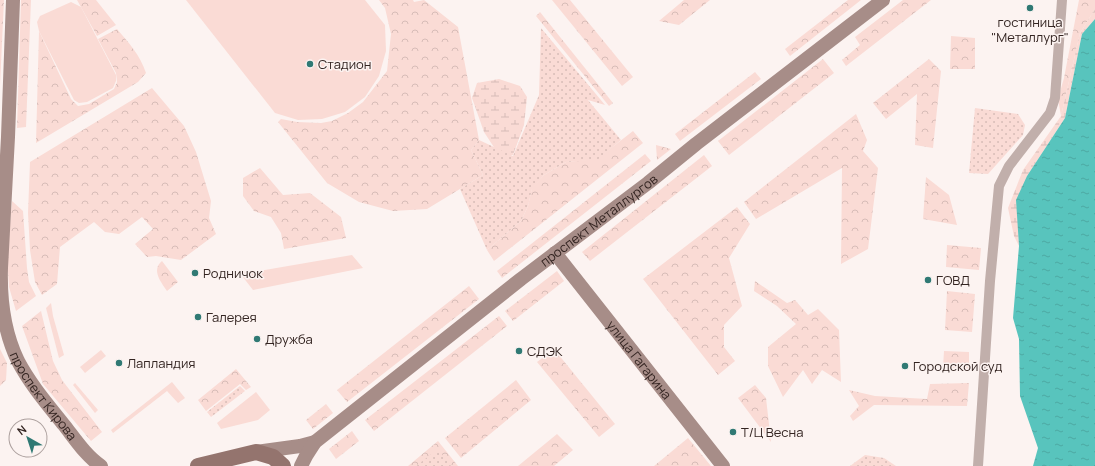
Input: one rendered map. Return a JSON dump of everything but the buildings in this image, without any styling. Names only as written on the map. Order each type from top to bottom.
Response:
[{"type":"main road","name":"проспект Кирова","points":[[13,0],[8,137],[0,268],[0,290],[6,328],[18,360],[27,376],[89,460],[101,466]]},
{"type":"main road","name":"проспект Металлургов","points":[[301,466],[315,442],[521,279],[883,0]]},
{"type":"main road","name":"улица Гагарина","points":[[556,253],[723,466]]},
{"type":"main road","name":"проспект Металлургов","points":[[256,452],[300,446],[315,442]]},
{"type":"main road","points":[[198,466],[256,452],[273,457],[282,466]]},
{"type":"street","points":[[978,466],[990,281],[999,186],[1009,166],[1050,113],[1054,98],[1062,0]]},
{"type":"green space","points":[[0,0],[4,0],[0,85]]},
{"type":"green space","points":[[21,0],[31,0],[26,127],[17,128]]},
{"type":"green space","points":[[77,0],[96,0],[116,25],[97,36]]},
{"type":"green space","name":"Стадион","points":[[186,0],[365,0],[385,25],[386,51],[379,76],[365,97],[345,112],[322,119],[298,120],[275,113]]},
{"type":"green space","points":[[379,0],[413,0],[414,2],[424,0],[458,27],[479,140],[471,150],[483,175],[427,209],[393,211],[359,202],[327,183],[278,122],[281,119],[297,122],[321,123],[332,121],[348,113],[363,102],[387,71],[391,34],[385,8]]},
{"type":"green space","points":[[552,0],[570,0],[633,77],[622,86]]},
{"type":"green space","points":[[684,0],[710,0],[679,25],[659,21]]},
{"type":"green space","points":[[848,0],[861,0],[790,56],[785,49]]},
{"type":"green space","points":[[903,0],[931,0],[846,66],[842,60],[860,45],[855,37]]},
{"type":"green space","points":[[1079,0],[1095,0],[1095,9],[1080,33],[1061,116],[1058,99],[1064,78]]},
{"type":"green space","points":[[71,2],[81,7],[116,75],[116,81],[113,88],[87,102],[79,103],[74,100],[39,31],[37,22],[40,16]]},
{"type":"green space","points":[[1095,9],[1095,19],[1082,34],[1065,118],[1027,176],[1018,227],[1019,246],[1014,236],[1008,208],[1023,170],[1061,116],[1080,33]]},
{"type":"green space","points":[[540,12],[613,103],[609,106],[536,16]]},
{"type":"green space","points":[[541,28],[605,105],[588,100],[621,140],[597,160],[566,162],[544,175],[532,189],[528,206],[521,221],[487,250],[460,189],[483,175],[471,150],[479,140],[513,156],[539,95]]},
{"type":"green space","points":[[117,29],[130,44],[146,73],[138,82],[36,143],[39,31],[71,99],[78,106],[89,104],[114,89],[117,82],[116,73],[98,39]]},
{"type":"green space","points":[[951,36],[975,38],[975,69],[950,69]]},
{"type":"green space","points":[[823,59],[834,73],[729,155],[718,141]]},
{"type":"green space","points":[[929,59],[941,71],[933,148],[915,145],[917,94],[886,119],[873,103]]},
{"type":"green space","points":[[755,72],[761,79],[680,141],[675,134]]},
{"type":"green space","points":[[499,79],[520,86],[527,97],[524,125],[513,155],[499,155],[484,132],[472,98],[477,83]]},
{"type":"green space","points":[[152,88],[184,126],[196,152],[211,201],[209,218],[216,234],[181,260],[156,256],[147,257],[135,244],[153,229],[142,217],[119,234],[105,232],[94,222],[60,247],[57,284],[42,295],[35,282],[30,250],[28,213],[30,162]]},
{"type":"green space","points":[[975,108],[1018,114],[1025,125],[1023,135],[988,174],[969,173]]},
{"type":"green space","points":[[856,114],[867,140],[863,151],[878,168],[868,249],[841,264],[842,168],[756,219],[744,202]]},
{"type":"green space","points":[[633,131],[643,143],[494,261],[487,250],[521,221],[528,206],[532,188],[544,175],[566,162],[597,159]]},
{"type":"green space","points":[[656,145],[671,149],[657,160]]},
{"type":"green space","points":[[645,154],[651,161],[502,278],[497,271]]},
{"type":"green space","points":[[704,155],[712,166],[590,261],[582,252]]},
{"type":"green space","points":[[260,168],[283,195],[310,193],[341,217],[346,238],[284,249],[281,233],[271,217],[254,211],[243,196],[243,178]]},
{"type":"green space","points":[[926,177],[949,195],[957,225],[923,219]]},
{"type":"green space","points":[[12,201],[23,211],[29,282],[36,296],[16,311],[9,287],[7,259]]},
{"type":"green space","points":[[737,207],[750,224],[729,258],[742,306],[724,325],[724,347],[735,361],[718,375],[643,279]]},
{"type":"green space","points":[[947,245],[981,248],[979,270],[946,267]]},
{"type":"green space","points":[[352,255],[363,268],[253,290],[239,272],[259,271]]},
{"type":"green space","points":[[162,261],[178,282],[167,291],[157,272],[157,268]]},
{"type":"green space","points":[[557,271],[564,281],[513,321],[505,311]]},
{"type":"green space","points":[[755,281],[787,303],[795,300],[808,315],[818,309],[839,330],[841,382],[822,370],[812,384],[803,370],[783,397],[768,366],[768,347],[796,324],[777,306],[754,291]]},
{"type":"green space","points":[[469,286],[479,299],[347,402],[337,390]]},
{"type":"green space","points":[[947,291],[975,294],[972,332],[945,330]]},
{"type":"green space","points":[[51,303],[53,316],[64,355],[59,358],[46,308]]},
{"type":"green space","points":[[41,311],[53,361],[62,380],[102,432],[91,441],[43,384],[22,326]]},
{"type":"green space","points":[[499,316],[507,326],[374,431],[365,420]]},
{"type":"green space","points":[[0,349],[7,363],[6,380],[0,386]]},
{"type":"green space","points":[[554,349],[615,424],[599,437],[537,362]]},
{"type":"green space","points":[[101,350],[106,356],[85,373],[80,367]]},
{"type":"green space","points":[[944,351],[969,352],[969,369],[943,367]]},
{"type":"green space","points":[[236,369],[251,387],[246,390],[240,384],[206,411],[198,400]]},
{"type":"green space","points":[[516,380],[531,400],[461,458],[445,438]]},
{"type":"green space","points":[[172,382],[185,398],[178,403],[167,391],[113,433],[111,430]]},
{"type":"green space","points":[[75,383],[98,410],[95,413],[73,385]]},
{"type":"green space","points":[[969,383],[967,406],[874,405],[853,421],[850,416],[859,406],[849,390],[875,396],[927,399],[930,384]]},
{"type":"green space","points":[[755,385],[766,398],[771,442],[738,398]]},
{"type":"green space","points":[[240,386],[245,391],[211,417],[207,412]]},
{"type":"green space","points":[[256,392],[270,410],[258,420],[221,429],[217,423]]},
{"type":"green space","points":[[326,404],[333,413],[313,429],[306,420]]},
{"type":"green space","points":[[352,431],[359,441],[336,459],[329,449]]},
{"type":"green space","points":[[557,434],[573,450],[554,466],[518,466]]},
{"type":"green space","points":[[688,438],[711,466],[654,466]]},
{"type":"green space","points":[[438,441],[458,466],[408,466]]},
{"type":"green space","points":[[438,449],[451,466],[416,466]]},
{"type":"green space","points":[[865,455],[884,458],[896,466],[850,466]]},
{"type":"water","points":[[1095,19],[1095,466],[1033,466],[1038,448],[1020,396],[1019,339],[1013,318],[1019,246],[1016,200],[1027,176],[1065,118],[1082,34]]},
{"type":"place","name":"гостиница \"Металлург\"","points":[[1030,8]]},
{"type":"place","name":"Стадион","points":[[310,64]]},
{"type":"place","name":"Родничок","points":[[195,273]]},
{"type":"place","name":"ГОВД","points":[[928,280]]},
{"type":"place","name":"Галерея","points":[[198,317]]},
{"type":"place","name":"Дружба","points":[[257,339]]},
{"type":"place","name":"СДЭК","points":[[519,351]]},
{"type":"place","name":"Лапландия","points":[[119,363]]},
{"type":"place","name":"Городской суд","points":[[905,366]]},
{"type":"place","name":"Т/Ц Весна","points":[[733,432]]}]
